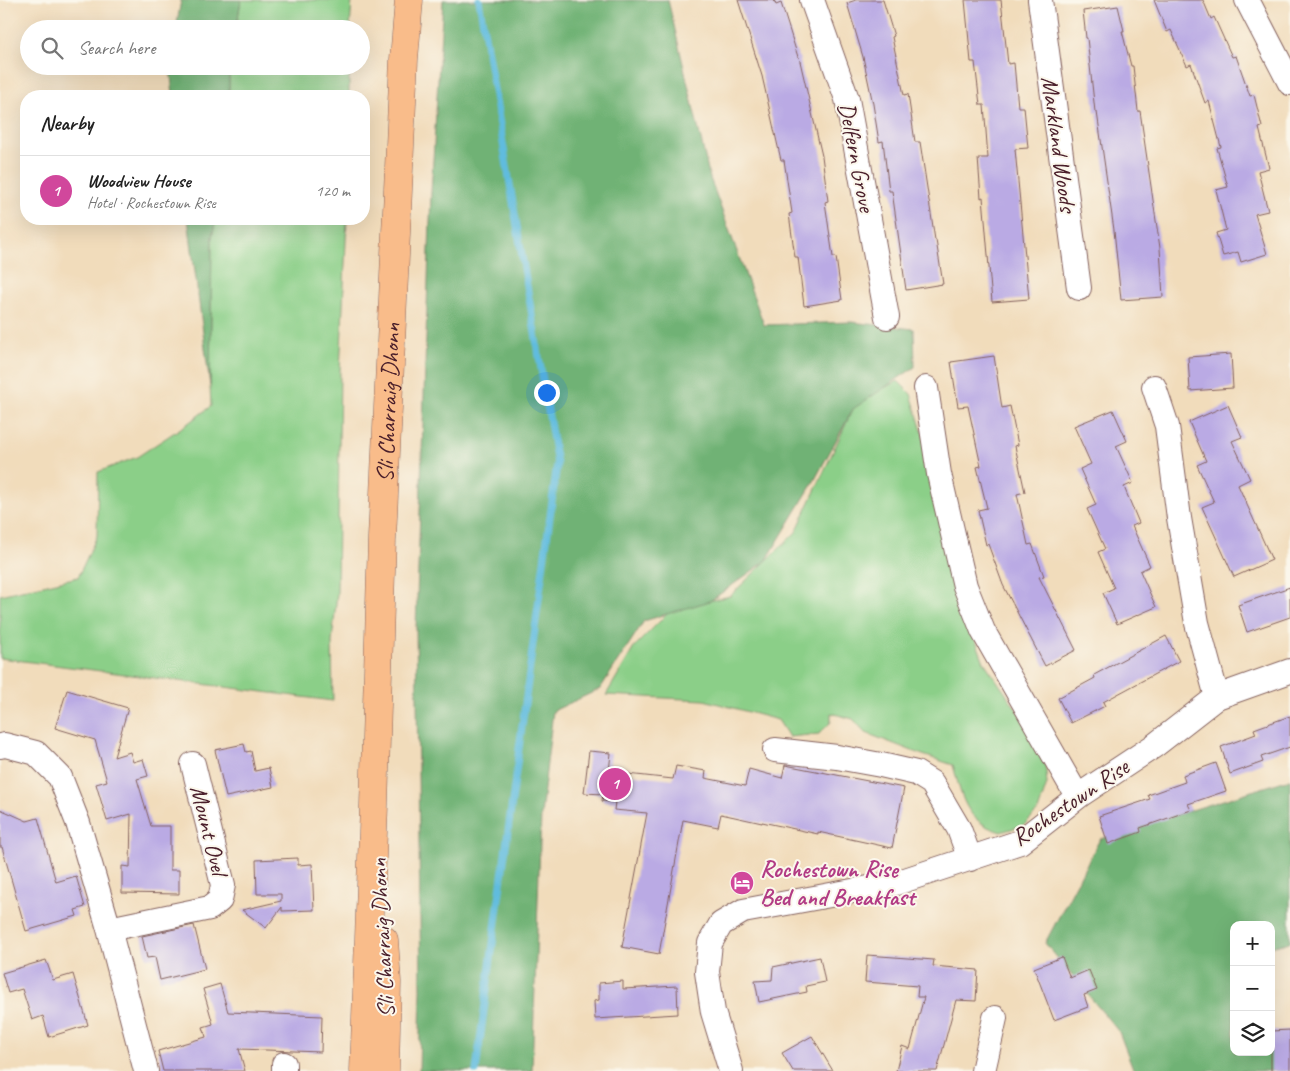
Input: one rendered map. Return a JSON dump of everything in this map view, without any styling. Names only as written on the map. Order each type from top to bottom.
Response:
[{"type":"highway","name":"Sli Charraig Dhonn","points":[[364,1071],[382,528],[404,59],[409,0]]},
{"type":"highway","name":"Sli Charraig Dhonn","points":[[374,805],[387,982],[385,1071]]},
{"type":"street","name":"Delfern Grove","points":[[812,0],[847,100],[887,317]]},
{"type":"street","name":"Markland Woods","points":[[1040,0],[1079,288]]},
{"type":"street","points":[[1247,0],[1290,83]]},
{"type":"street","points":[[1154,387],[1167,426],[1179,518],[1197,623],[1217,697]]},
{"type":"street","points":[[926,388],[939,474],[966,586],[983,632],[1072,786],[1080,795]]},
{"type":"street","name":"Rochestown Rise","points":[[731,1071],[714,1012],[707,972],[710,943],[721,924],[743,912],[896,883],[1020,842],[1080,795],[1154,746],[1217,697],[1290,671]]},
{"type":"street","points":[[0,746],[4,745],[36,753],[60,777],[78,823],[109,929],[146,1071]]},
{"type":"street","points":[[775,750],[880,764],[916,773],[932,783],[960,829],[970,859]]},
{"type":"street","name":"Mount Ovel","points":[[109,929],[210,908],[220,900],[223,885],[193,764]]},
{"type":"street","points":[[983,1071],[995,1018]]},
{"type":"green space","points":[[181,0],[241,0],[238,20],[178,20]]},
{"type":"green space","points":[[241,0],[352,0],[351,20],[238,20]]},
{"type":"green space","points":[[443,0],[668,0],[710,178],[764,325],[851,322],[914,329],[915,367],[853,409],[813,483],[766,561],[710,601],[644,621],[600,689],[553,711],[541,815],[532,1071],[419,1071],[421,989],[416,627],[431,192]]},
{"type":"green space","points":[[171,75],[229,75],[229,90],[172,90]]},
{"type":"green space","points":[[229,75],[349,75],[349,90],[229,90]]},
{"type":"green space","points":[[189,225],[215,225],[212,237],[210,386]]},
{"type":"green space","points":[[215,225],[347,225],[340,372],[337,593],[332,642],[333,701],[0,658],[0,595],[78,577],[97,536],[98,472],[137,457],[211,406],[212,237]]},
{"type":"green space","points":[[898,381],[911,394],[932,464],[947,566],[984,662],[1028,726],[1045,761],[1047,784],[1038,811],[1024,825],[1001,832],[985,825],[971,813],[960,790],[953,765],[866,733],[853,719],[831,713],[831,722],[819,734],[789,737],[778,720],[704,700],[606,695],[635,646],[671,610],[730,596],[796,532],[856,402]]},
{"type":"green space","points":[[1290,779],[1290,942],[1275,946],[1275,921],[1230,921],[1230,1056],[1274,1056],[1287,1071],[1134,1071],[1119,1032],[1045,943],[1100,839]]},
{"type":"building","points":[[738,0],[774,0],[776,5],[781,3],[799,57],[822,156],[828,201],[825,202],[833,257],[836,257],[842,300],[804,306],[798,257],[795,257],[792,236],[789,214],[792,213],[784,160],[781,160],[762,76]]},
{"type":"building","points":[[856,0],[883,0],[894,36],[892,37],[904,95],[908,94],[915,142],[920,142],[943,284],[906,290],[892,191],[889,191],[883,141],[879,142],[863,57],[847,3]]},
{"type":"building","points":[[965,0],[1001,0],[1008,64],[1014,63],[1018,107],[1024,107],[1028,148],[1015,149],[1029,299],[992,302],[978,158],[988,158],[984,105],[980,105],[975,62],[971,62]]},
{"type":"building","points":[[1154,0],[1203,0],[1211,19],[1214,17],[1232,57],[1236,56],[1250,96],[1254,95],[1262,127],[1259,128],[1269,168],[1258,171],[1268,211],[1255,214],[1267,254],[1241,262],[1238,252],[1223,256],[1216,233],[1226,230],[1216,190],[1228,187],[1217,148],[1221,147],[1209,101],[1205,103],[1191,64],[1187,66],[1171,30],[1167,32]]},
{"type":"building","points":[[1118,6],[1124,31],[1122,31],[1131,66],[1133,66],[1138,111],[1140,111],[1160,248],[1163,297],[1121,300],[1114,230],[1097,112],[1095,112],[1083,11]]},
{"type":"building","points":[[1231,354],[1233,388],[1190,391],[1188,357]]},
{"type":"building","points":[[994,356],[1002,408],[1010,406],[1018,445],[1015,446],[1025,492],[1017,494],[1028,545],[1032,544],[1044,576],[1039,577],[1076,650],[1045,666],[1003,585],[988,544],[986,545],[978,510],[987,508],[977,467],[981,466],[968,406],[958,407],[951,362]]},
{"type":"building","points":[[1228,405],[1242,437],[1232,441],[1250,479],[1238,485],[1272,560],[1234,577],[1202,507],[1214,502],[1197,465],[1206,461],[1189,422]]},
{"type":"building","points":[[1113,410],[1127,441],[1116,446],[1133,483],[1124,487],[1139,523],[1132,526],[1150,566],[1140,571],[1156,607],[1117,624],[1103,593],[1114,588],[1098,552],[1105,549],[1087,509],[1096,505],[1080,469],[1091,464],[1074,426]]},
{"type":"building","points":[[1290,587],[1290,617],[1247,632],[1238,605]]},
{"type":"building","points":[[1166,636],[1179,661],[1103,702],[1105,706],[1071,723],[1058,698],[1095,678],[1094,675]]},
{"type":"building","points":[[67,690],[128,708],[114,757],[130,752],[133,762],[143,759],[148,776],[137,779],[151,826],[170,826],[170,870],[179,870],[179,894],[122,893],[122,866],[130,867],[131,814],[107,821],[96,784],[107,781],[95,740],[55,728]]},
{"type":"building","points":[[1290,716],[1290,747],[1261,757],[1263,762],[1230,774],[1221,747],[1256,734],[1254,729]]},
{"type":"building","points":[[244,744],[246,752],[251,751],[255,771],[269,768],[273,787],[226,797],[215,750]]},
{"type":"building","points":[[589,751],[611,753],[609,772],[673,779],[676,766],[706,771],[705,778],[745,786],[749,769],[782,778],[785,765],[904,788],[892,848],[721,814],[718,827],[683,820],[659,954],[622,947],[647,813],[614,810],[615,802],[602,801],[603,794],[584,793]]},
{"type":"building","points":[[1216,763],[1226,791],[1188,804],[1191,810],[1140,828],[1141,832],[1108,844],[1099,816],[1150,799],[1148,795],[1185,782],[1183,775]]},
{"type":"building","points":[[0,809],[27,821],[38,818],[56,882],[76,876],[85,907],[75,910],[77,916],[26,931],[2,847],[0,847]]},
{"type":"building","points":[[298,858],[298,865],[312,864],[314,910],[282,911],[282,907],[266,928],[242,910],[281,901],[281,894],[257,894],[256,860]]},
{"type":"building","points":[[194,925],[205,969],[160,980],[155,957],[147,958],[142,936]]},
{"type":"building","points":[[867,955],[934,960],[933,966],[978,970],[976,1001],[956,1000],[937,1071],[896,1071],[902,1046],[910,1049],[924,997],[917,997],[918,986],[865,982]]},
{"type":"building","points":[[820,957],[825,982],[806,986],[807,992],[759,1002],[755,981],[772,980],[773,967]]},
{"type":"building","points":[[1062,957],[1070,978],[1089,970],[1097,990],[1084,995],[1088,1007],[1054,1020],[1034,968]]},
{"type":"building","points":[[46,960],[53,980],[73,974],[88,1025],[49,1037],[43,1016],[32,1020],[22,989],[8,993],[2,973]]},
{"type":"building","points":[[623,981],[623,989],[677,986],[678,1014],[595,1019],[594,1001],[599,1000],[599,983]]},
{"type":"building","points":[[220,984],[228,1012],[322,1016],[321,1052],[239,1049],[245,1071],[163,1071],[158,1051],[206,1037],[203,1027],[213,1024],[203,989]]},
{"type":"building","points":[[1290,1030],[1290,1071],[1271,1071],[1271,1056],[1275,1056],[1275,1031]]},
{"type":"building","points":[[812,1036],[833,1071],[793,1071],[782,1053]]},
{"type":"waterway","points":[[476,1071],[557,464],[479,0]]},
{"type":"place","name":"Woodview House","points":[[615,784]]},
{"type":"place","name":"Rochestown Rise Bed and Breakfast","points":[[742,883]]}]
